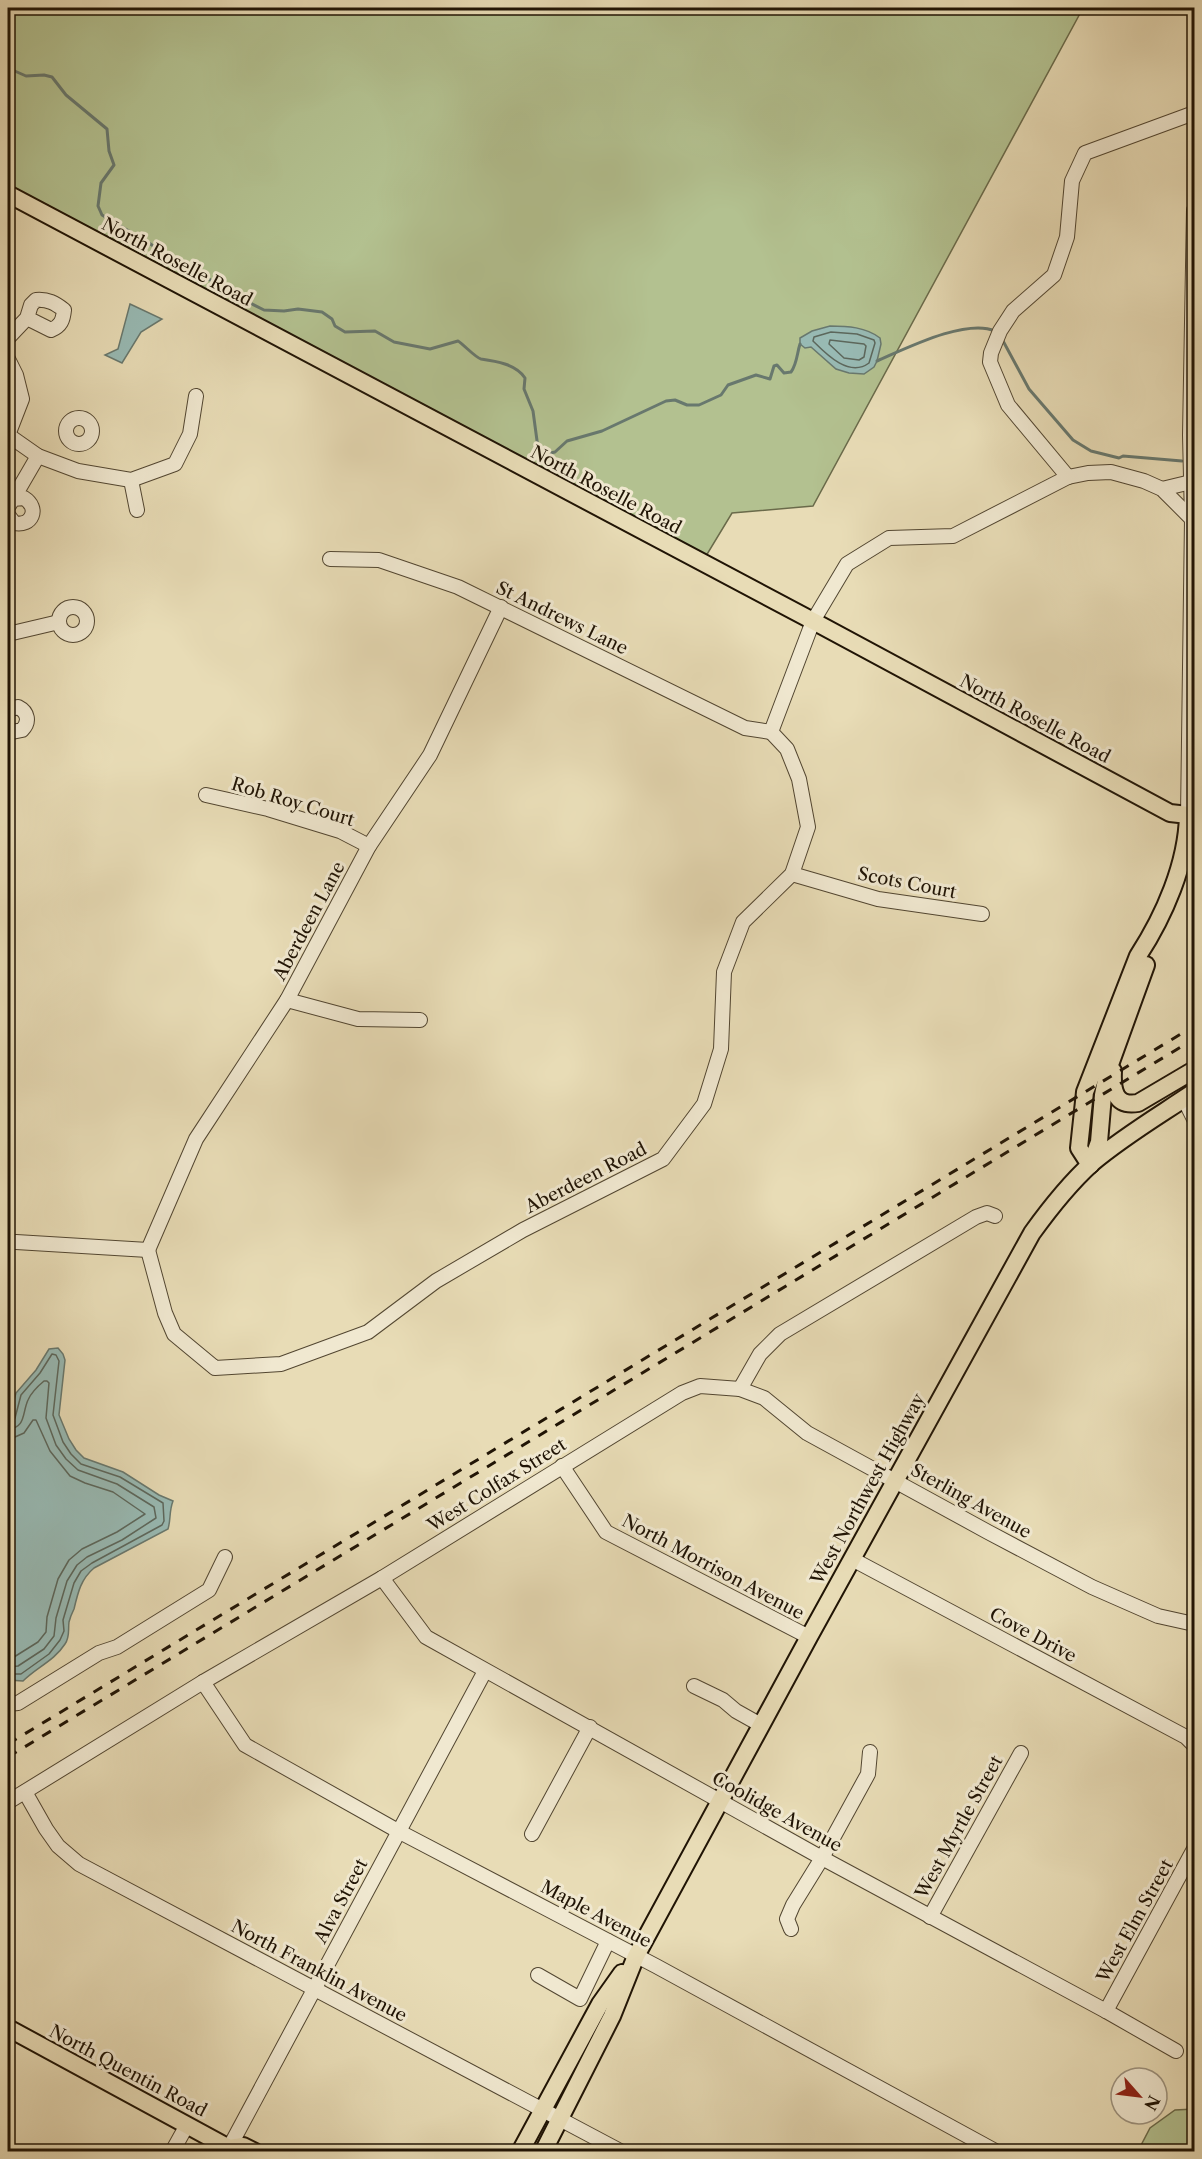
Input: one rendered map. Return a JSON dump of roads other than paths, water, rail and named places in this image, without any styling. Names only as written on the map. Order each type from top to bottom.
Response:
[{"type":"main road","name":"North Roselle Road","points":[[8,194],[1170,813],[1188,815]]},
{"type":"main road","points":[[1090,1165],[1079,1149],[1085,1092],[1138,956],[1150,938],[1179,870],[1186,840],[1188,815]]},
{"type":"main road","points":[[1090,1165],[1099,1142],[1103,1095],[1114,1054],[1148,959],[1150,938]]},
{"type":"main road","points":[[1114,1054],[1112,1089],[1120,1100],[1129,1105],[1138,1103],[1194,1070]]},
{"type":"main road","name":"West Northwest Highway","points":[[543,2151],[612,2016],[636,1956],[1032,1233],[1090,1165],[1189,1095]]},
{"type":"main road","name":"West Northwest Highway","points":[[520,2151],[600,2004],[636,1956]]},
{"type":"main road","name":"North Quentin Road","points":[[8,2028],[230,2150],[243,2146],[255,2151]]},
{"type":"street","points":[[1068,477],[1008,405],[990,362],[991,353],[1000,331],[1013,310],[1054,275],[1067,237],[1072,181],[1085,153],[1194,112]]},
{"type":"street","points":[[1188,815],[1192,626],[1190,435],[1194,210]]},
{"type":"street","points":[[8,338],[27,318]]},
{"type":"street","points":[[8,359],[16,375],[22,399],[8,435],[38,456],[78,471],[131,480],[175,464],[190,434],[196,396]]},
{"type":"street","points":[[78,471],[79,444]]},
{"type":"street","points":[[10,503],[38,456]]},
{"type":"street","points":[[771,732],[813,621],[847,564],[889,538],[953,536],[1068,477],[1088,473],[1111,472],[1144,481],[1162,489],[1192,519]]},
{"type":"street","points":[[131,480],[138,510]]},
{"type":"street","points":[[1162,489],[1191,482]]},
{"type":"street","points":[[8,515],[10,520],[19,524],[27,522],[32,516],[33,507],[28,500],[20,497],[10,503]]},
{"type":"street","name":"St Andrews Lane","points":[[330,559],[379,560],[458,587],[745,728],[771,732]]},
{"type":"street","name":"Aberdeen Lane","points":[[148,1250],[196,1139],[287,1000],[369,846],[430,754],[501,607]]},
{"type":"street","points":[[8,634],[59,622]]},
{"type":"street","points":[[8,710],[18,707],[22,709],[27,722],[22,730],[12,732],[8,730]]},
{"type":"street","name":"Aberdeen Road","points":[[148,1250],[165,1313],[174,1334],[216,1368],[281,1364],[368,1332],[436,1281],[504,1241],[663,1159],[704,1104],[721,1049],[724,972],[743,922],[792,874],[808,827],[799,779],[787,749],[771,732]]},
{"type":"street","name":"Rob Roy Court","points":[[206,795],[268,809],[340,831],[369,846]]},
{"type":"street","name":"Scots Court","points":[[792,874],[878,899],[982,914]]},
{"type":"street","points":[[287,1000],[358,1019],[420,1020]]},
{"type":"street","points":[[1189,1095],[1194,1119]]},
{"type":"street","points":[[740,1389],[760,1354],[780,1334],[976,1217],[987,1213],[995,1216]]},
{"type":"street","points":[[16,1242],[148,1250]]},
{"type":"street","name":"West Colfax Street","points":[[8,1802],[203,1682],[382,1578],[682,1393],[700,1386],[740,1389]]},
{"type":"street","name":"Sterling Avenue","points":[[740,1389],[764,1398],[807,1433],[1092,1587],[1158,1616],[1194,1624]]},
{"type":"street","name":"North Morrison Avenue","points":[[562,1466],[606,1532],[809,1637]]},
{"type":"street","points":[[8,1704],[18,1703],[99,1653],[117,1647],[209,1590],[225,1557]]},
{"type":"street","name":"Cove Drive","points":[[852,1559],[1186,1737],[1194,1745]]},
{"type":"street","name":"Coolidge Avenue","points":[[382,1578],[426,1637],[822,1858],[1176,2051]]},
{"type":"street","name":"Alva Street","points":[[230,2150],[485,1671]]},
{"type":"street","name":"Maple Avenue","points":[[203,1682],[245,1745],[398,1831],[608,1941],[997,2151]]},
{"type":"street","points":[[694,1686],[723,1700],[736,1711],[761,1725]]},
{"type":"street","points":[[532,1834],[590,1727]]},
{"type":"street","points":[[791,1929],[787,1919],[793,1905],[822,1858],[868,1774],[870,1752]]},
{"type":"street","name":"West Myrtle Street","points":[[930,1917],[1021,1753]]},
{"type":"street","name":"North Franklin Avenue","points":[[25,1792],[58,1846],[79,1864],[622,2151]]},
{"type":"street","name":"West Elm Street","points":[[1106,2011],[1194,1849]]},
{"type":"street","points":[[538,1975],[580,1999],[608,1941]]},
{"type":"street","points":[[172,2151],[187,2125]]},
{"type":"water","points":[[130,304],[162,319],[141,332],[122,363],[105,355],[118,349]]},
{"type":"water","points":[[830,326],[863,329],[880,338],[881,344],[874,367],[864,374],[836,369],[811,347],[805,348],[800,344],[800,338],[812,331]]},
{"type":"water","points":[[58,1348],[65,1360],[59,1415],[76,1450],[84,1458],[123,1472],[159,1495],[173,1501],[168,1529],[94,1568],[86,1577],[69,1620],[68,1639],[61,1650],[23,1681],[8,1680],[8,1422],[16,1393],[36,1370],[49,1349]]},
{"type":"waterway","points":[[8,68],[26,76],[52,77],[66,95],[107,129],[109,151],[114,165],[101,183],[98,206],[102,215],[149,243],[192,273],[209,279],[224,290],[264,310],[298,309],[322,312],[332,319],[335,326],[345,332],[375,331],[394,342],[430,349],[458,341],[481,359],[511,366],[525,378],[524,389],[533,411],[538,448],[546,454],[555,452],[567,441],[602,431],[666,401],[675,400],[687,405],[699,405],[721,395],[728,385],[756,375],[770,379],[774,366],[777,365],[784,373],[791,372],[800,344]]},
{"type":"waterway","points":[[877,361],[952,332],[983,328],[995,331]]},
{"type":"waterway","points":[[1002,339],[1029,389],[1073,440],[1091,451],[1119,458],[1123,456],[1182,461]]},
{"type":"railway","points":[[8,1744],[1194,1026]]},
{"type":"railway","points":[[8,1757],[1194,1039]]}]
